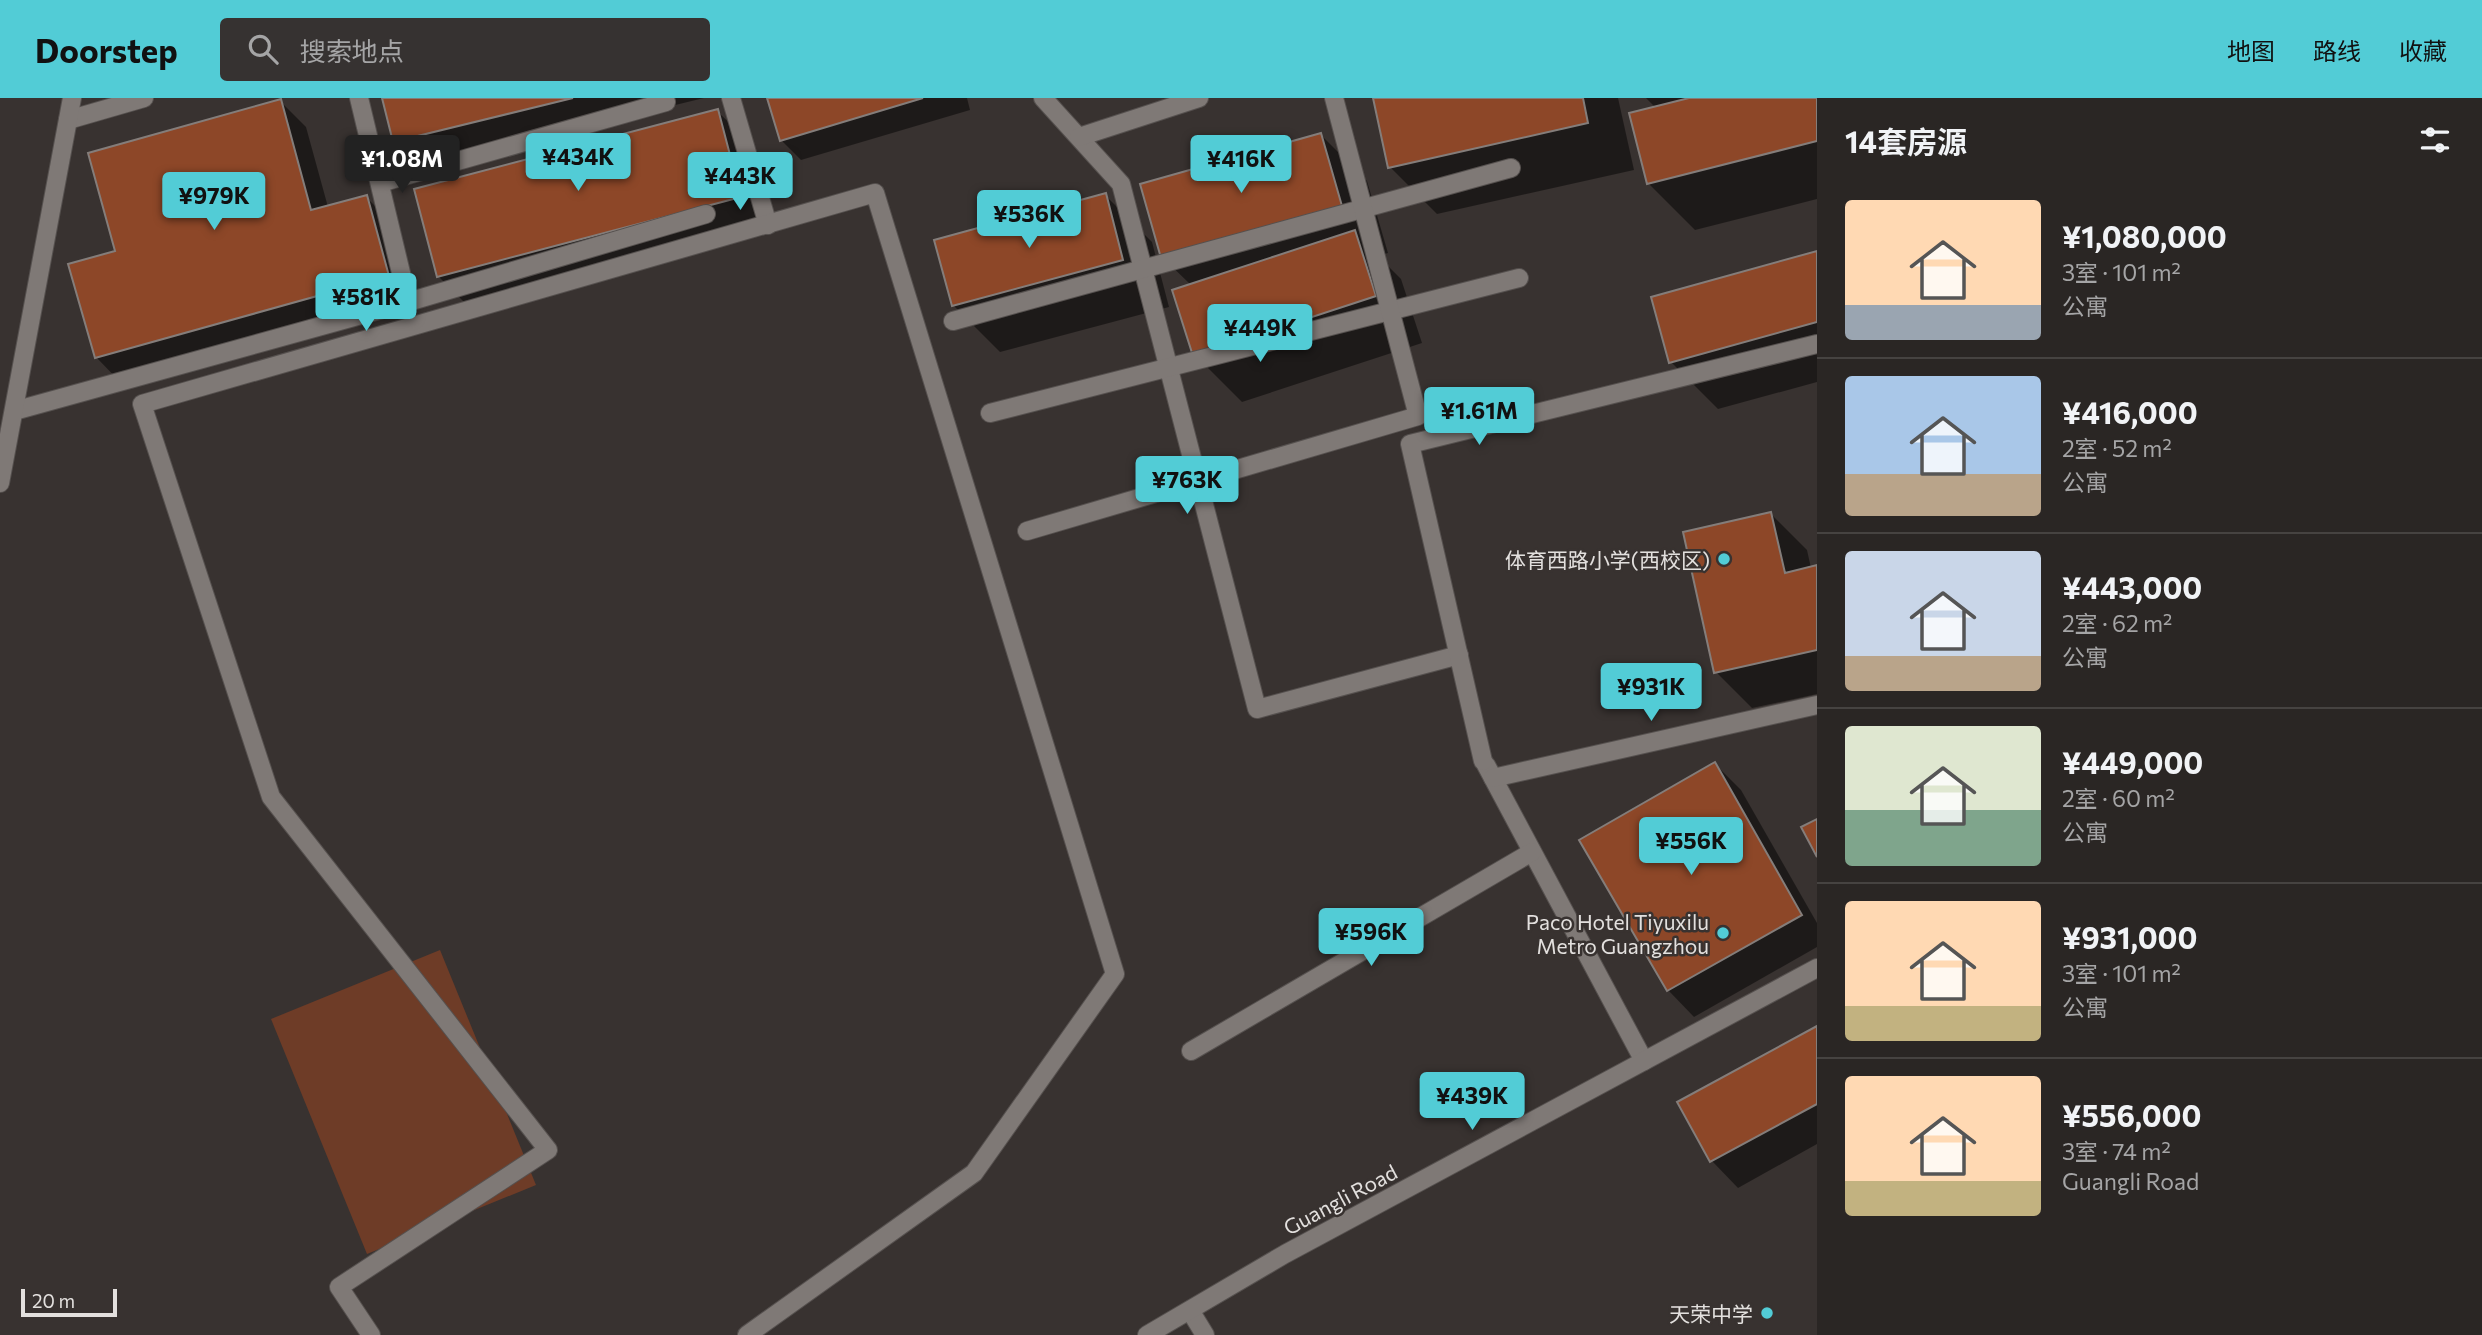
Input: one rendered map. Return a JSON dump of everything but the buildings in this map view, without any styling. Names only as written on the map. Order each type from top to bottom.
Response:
[{"type":"street","points":[[0,484],[72,98]]},
{"type":"street","points":[[68,120],[144,98]]},
{"type":"street","points":[[359,98],[408,302]]},
{"type":"street","points":[[731,98],[768,225]]},
{"type":"street","points":[[1043,98],[1121,184],[1256,709],[1459,656]]},
{"type":"street","points":[[1079,137],[1199,98]]},
{"type":"street","points":[[1027,531],[1418,416],[1334,98]]},
{"type":"street","points":[[380,183],[666,102]]},
{"type":"street","points":[[953,321],[1511,168]]},
{"type":"street","points":[[371,1335],[339,1287],[548,1150],[271,797],[142,404],[875,193],[1115,974],[975,1173],[747,1335]]},
{"type":"street","points":[[13,411],[408,302],[706,214]]},
{"type":"street","points":[[990,413],[1520,278]]},
{"type":"street","points":[[1644,1061],[1483,761],[1410,444],[1817,344]]},
{"type":"street","points":[[1493,778],[1817,705]]},
{"type":"street","points":[[1191,1051],[1532,852]]},
{"type":"street","name":"Guangli Road","points":[[1147,1335],[1191,1312],[1285,1254],[1817,968]]},
{"type":"street","points":[[1191,1312],[1205,1335]]},
{"type":"shaded area","points":[[440,950],[536,1185],[367,1254],[271,1019]]},
{"type":"place","name":"体育西路小学(西校区)","points":[[1724,559]]},
{"type":"place","name":"Paco Hotel Tiyuxilu Metro Guangzhou","points":[[1723,933]]},
{"type":"place","name":"天荣中学","points":[[1767,1313]]}]
